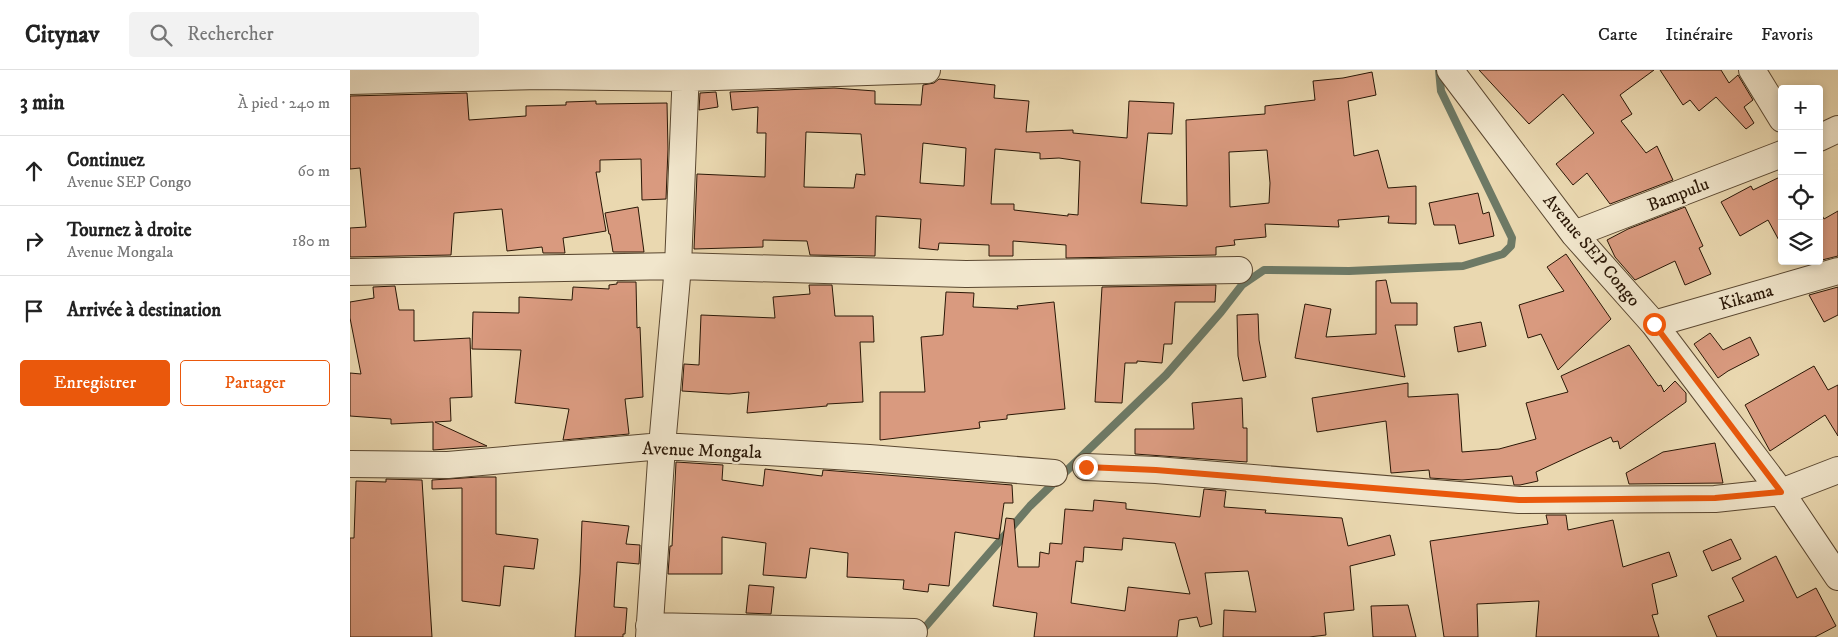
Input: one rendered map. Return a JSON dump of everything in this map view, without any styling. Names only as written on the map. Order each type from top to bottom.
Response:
[{"type":"street","points":[[350,82],[540,76],[927,70]]},
{"type":"street","name":"Avenue SEP Congo","points":[[1450,70],[1574,234],[1654,324],[1781,492],[1838,577]]},
{"type":"street","points":[[1752,70],[1778,112]]},
{"type":"street","points":[[686,74],[678,266],[662,446],[649,631],[914,632]]},
{"type":"street","points":[[1823,136],[1838,129]]},
{"type":"street","name":"Bampulu","points":[[1574,234],[1778,156]]},
{"type":"street","points":[[350,272],[678,266],[966,274],[1239,270]]},
{"type":"street","name":"Kikama","points":[[1654,324],[1838,271]]},
{"type":"street","name":"Avenue Mongala","points":[[350,464],[448,465],[662,446],[869,458],[1054,473]]},
{"type":"street","points":[[1086,467],[1156,470],[1519,500],[1715,498],[1781,492],[1838,470]]},
{"type":"building","points":[[1479,70],[1654,70],[1620,95],[1632,114],[1621,121],[1646,153],[1657,146],[1673,180],[1610,204],[1587,173],[1573,185],[1556,164],[1594,133],[1563,94],[1529,124]]},
{"type":"building","points":[[1660,70],[1721,70],[1729,83],[1738,75],[1753,100],[1744,107],[1754,123],[1746,129],[1716,97],[1699,111],[1690,100],[1683,105]]},
{"type":"building","points":[[1372,72],[1376,95],[1348,101],[1354,156],[1378,150],[1388,188],[1416,186],[1416,224],[1388,223],[1389,216],[1338,220],[1339,227],[1265,224],[1266,237],[1234,240],[1235,245],[1216,247],[1216,255],[1066,258],[1066,245],[1013,241],[1013,256],[989,256],[989,245],[939,243],[938,250],[919,248],[921,219],[876,216],[875,256],[810,255],[807,241],[763,240],[763,247],[694,249],[697,174],[765,177],[766,133],[757,133],[758,107],[732,110],[730,92],[834,88],[875,91],[875,104],[921,105],[923,85],[934,83],[939,79],[995,85],[994,98],[1029,101],[1026,132],[1073,130],[1073,133],[1127,138],[1129,101],[1174,103],[1172,134],[1148,133],[1141,203],[1187,206],[1186,120],[1265,114],[1265,106],[1315,100],[1313,81],[1343,78]],"holes":[[[806,132],[861,134],[865,175],[856,174],[854,188],[804,187]],[[923,143],[966,148],[964,186],[920,183]],[[995,149],[1040,153],[1040,159],[1059,158],[1080,161],[1078,215],[1068,214],[1068,216],[1014,210],[1014,204],[991,204]],[[1267,150],[1270,183],[1269,203],[1230,207],[1229,152]]]},
{"type":"building","points":[[716,92],[718,107],[699,110],[700,93]]},
{"type":"building","points":[[467,93],[469,120],[526,116],[526,106],[566,105],[566,102],[596,101],[596,104],[667,103],[666,199],[642,200],[641,159],[600,160],[600,172],[596,172],[606,231],[563,238],[565,253],[543,253],[542,247],[507,251],[502,209],[454,213],[451,255],[350,257],[350,228],[366,227],[360,168],[350,169],[350,96]]},
{"type":"building","points":[[1778,178],[1778,239],[1768,220],[1740,236],[1721,202],[1751,186],[1753,190]]},
{"type":"building","points":[[1478,193],[1483,214],[1489,212],[1494,236],[1459,244],[1455,225],[1434,225],[1429,203]]},
{"type":"building","points":[[638,207],[644,252],[613,252],[605,213]]},
{"type":"building","points":[[1685,207],[1703,246],[1699,248],[1711,274],[1685,285],[1675,261],[1635,280],[1615,257],[1607,240],[1628,229]]},
{"type":"building","points":[[1838,211],[1838,256],[1823,260],[1823,217],[1824,219]]},
{"type":"building","points":[[1566,254],[1611,319],[1558,370],[1541,334],[1528,338],[1519,305],[1564,291],[1547,267]]},
{"type":"building","points":[[1386,280],[1391,303],[1417,303],[1417,325],[1395,325],[1405,377],[1295,358],[1305,304],[1331,309],[1326,337],[1376,334],[1376,281]]},
{"type":"building","points":[[617,282],[636,282],[637,328],[640,327],[643,397],[625,399],[629,434],[563,440],[569,409],[515,403],[521,350],[472,349],[473,312],[519,313],[519,297],[572,300],[573,287],[609,289],[609,285],[617,284]]},
{"type":"building","points":[[809,285],[832,285],[835,316],[873,316],[874,342],[860,342],[863,402],[747,413],[749,392],[729,394],[682,391],[684,364],[699,365],[701,315],[775,318],[773,297],[810,294]]},
{"type":"building","points":[[1216,285],[1215,302],[1175,302],[1172,344],[1164,344],[1162,363],[1137,361],[1137,363],[1125,363],[1122,403],[1095,402],[1102,287]]},
{"type":"building","points":[[395,286],[399,310],[414,310],[414,341],[470,338],[472,397],[450,398],[451,421],[435,422],[487,446],[433,450],[433,422],[391,424],[391,419],[350,416],[350,373],[361,374],[350,318],[350,302],[374,298],[373,287]]},
{"type":"building","points":[[1838,287],[1838,315],[1824,322],[1809,295]]},
{"type":"building","points":[[946,292],[974,293],[973,307],[1018,309],[1017,306],[1054,302],[1065,409],[1007,415],[1007,419],[979,422],[980,428],[880,440],[880,392],[925,392],[921,337],[943,335]]},
{"type":"building","points":[[1258,314],[1259,340],[1266,377],[1243,381],[1238,356],[1237,315]]},
{"type":"building","points":[[1481,322],[1486,346],[1458,352],[1454,327]]},
{"type":"building","points":[[1710,333],[1723,350],[1750,337],[1759,355],[1718,378],[1694,344]]},
{"type":"building","points":[[1629,345],[1658,386],[1661,385],[1664,392],[1675,381],[1686,393],[1686,402],[1620,449],[1618,441],[1613,442],[1611,437],[1536,472],[1538,481],[1514,485],[1512,476],[1462,480],[1430,478],[1429,470],[1391,473],[1386,421],[1317,432],[1312,398],[1408,383],[1408,397],[1458,394],[1462,452],[1499,449],[1536,439],[1526,403],[1568,392],[1561,376]]},
{"type":"building","points":[[1814,366],[1828,390],[1838,385],[1838,436],[1825,415],[1770,451],[1745,405]]},
{"type":"building","points":[[1242,398],[1243,428],[1247,428],[1247,462],[1135,454],[1135,429],[1194,429],[1192,403]]},
{"type":"building","points":[[1715,443],[1723,483],[1629,484],[1626,473],[1663,452]]},
{"type":"building","points":[[676,462],[723,465],[722,480],[763,486],[765,469],[822,476],[823,470],[1012,485],[1013,503],[1004,503],[999,539],[955,532],[949,586],[929,584],[928,592],[903,589],[904,580],[847,577],[848,553],[810,548],[806,578],[763,575],[766,543],[722,537],[722,574],[668,574],[670,546],[672,546]]},
{"type":"building","points":[[496,477],[496,534],[538,539],[534,569],[504,566],[500,606],[462,601],[462,488],[432,489],[432,480]]},
{"type":"building","points":[[386,479],[422,480],[432,637],[350,637],[350,538],[354,538],[356,481],[386,482]]},
{"type":"building","points":[[1204,489],[1226,491],[1224,507],[1266,510],[1265,513],[1342,518],[1348,546],[1390,535],[1395,555],[1350,566],[1354,610],[1324,613],[1326,635],[1309,637],[1223,637],[1224,610],[1256,612],[1248,571],[1205,573],[1212,624],[1200,627],[1197,617],[1179,620],[1177,637],[1034,637],[1037,613],[993,606],[1006,518],[1014,519],[1018,567],[1039,567],[1040,552],[1049,554],[1050,543],[1062,544],[1065,509],[1093,511],[1094,500],[1126,503],[1126,509],[1200,517]],"holes":[[[1123,538],[1175,543],[1190,594],[1128,587],[1125,611],[1071,603],[1076,561],[1083,562],[1084,547],[1122,550]]]},
{"type":"building","points":[[1546,515],[1566,515],[1568,530],[1613,520],[1623,567],[1669,552],[1677,576],[1652,584],[1658,614],[1652,615],[1659,637],[1536,637],[1539,601],[1477,604],[1478,637],[1444,637],[1430,541],[1548,524]]},
{"type":"building","points":[[582,521],[629,526],[626,544],[640,545],[639,564],[617,562],[614,607],[627,608],[625,634],[623,634],[623,637],[575,637]]},
{"type":"building","points":[[1731,539],[1741,559],[1712,571],[1703,551]]},
{"type":"building","points":[[1776,556],[1797,598],[1816,588],[1836,626],[1815,637],[1717,637],[1708,616],[1744,601],[1732,578]]},
{"type":"building","points":[[749,585],[774,587],[771,614],[746,613]]},
{"type":"building","points":[[1408,605],[1416,637],[1373,637],[1371,606]]},
{"type":"waterway","points":[[920,633],[1030,506],[1166,375],[1242,285],[1264,270],[1349,271],[1463,266],[1503,254],[1511,246],[1512,238],[1441,91],[1439,70]]},
{"type":"route","points":[[1086,467],[1156,470],[1519,500],[1715,498],[1781,492],[1654,324]]}]
